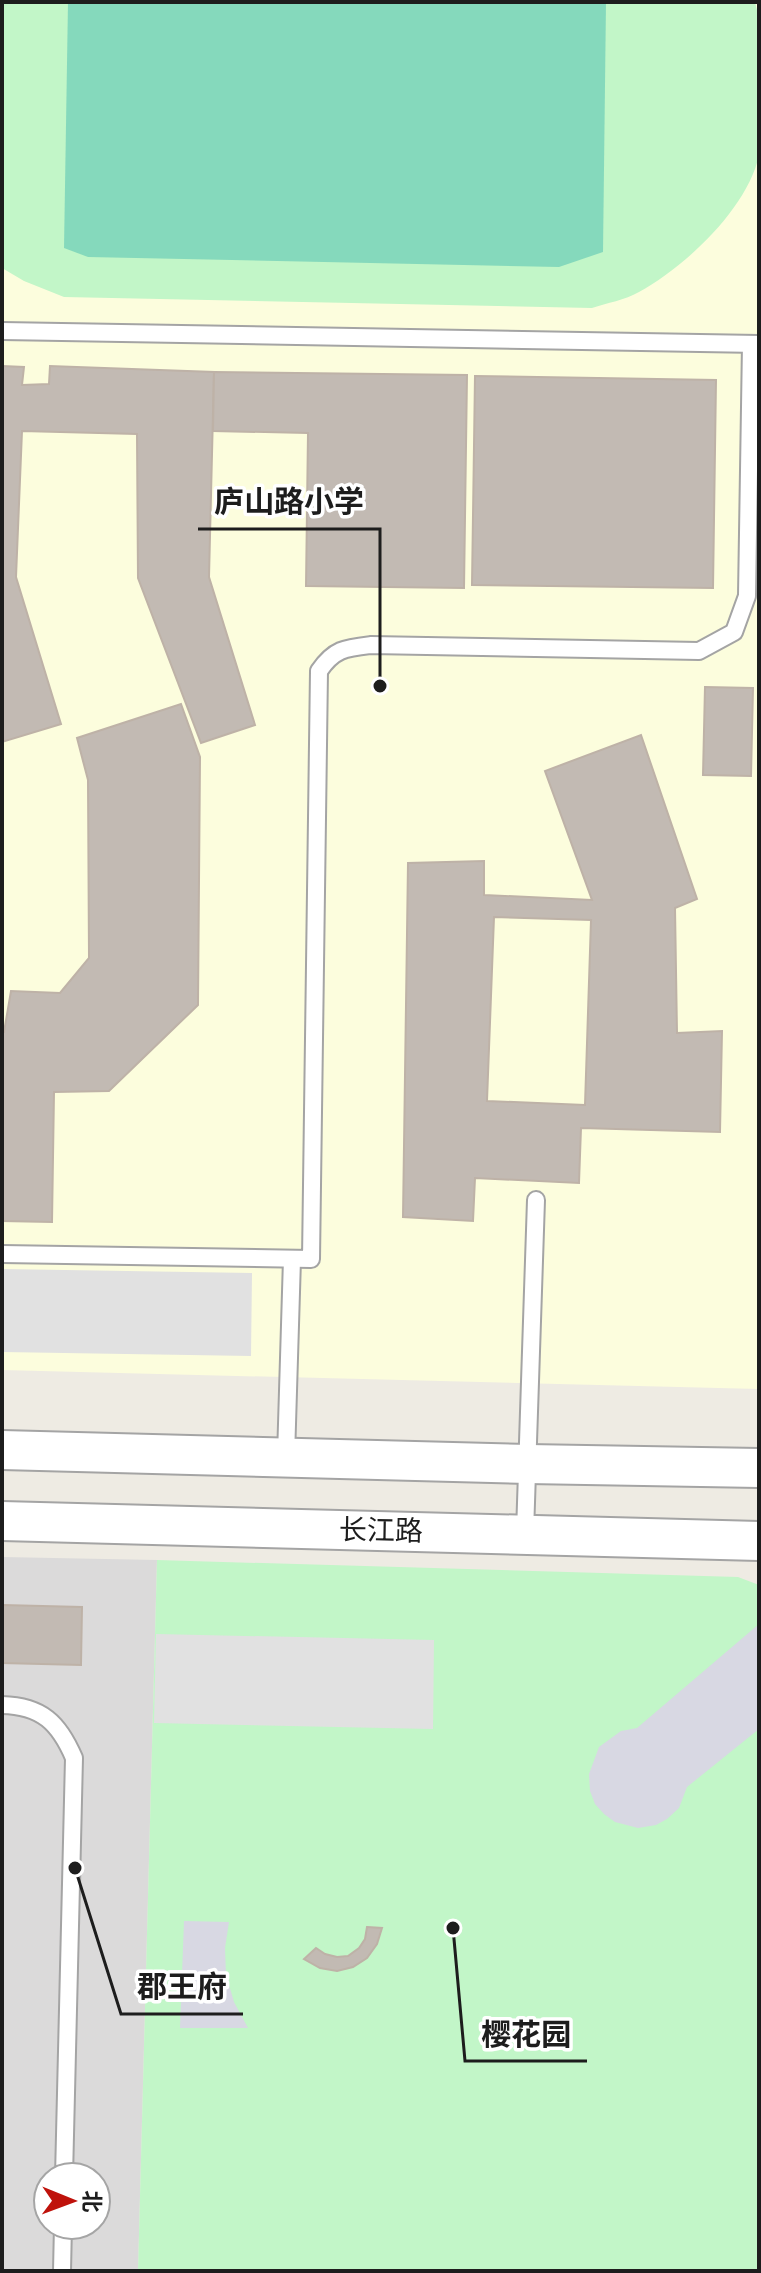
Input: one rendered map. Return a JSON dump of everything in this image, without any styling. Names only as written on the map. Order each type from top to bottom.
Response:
[{"type":"street","points":[[2,1450],[759,1468]]},
{"type":"street","name":"长江路","points":[[2,1521],[759,1541]]},
{"type":"lane","points":[[2,331],[755,344],[747,596],[734,632],[699,651],[371,645],[347,648],[329,656],[319,671],[311,1259],[2,1254]]},
{"type":"lane","points":[[525,1533],[536,1200]]},
{"type":"lane","points":[[286,1457],[292,1259]]},
{"type":"lane","points":[[2,1705],[18,1706],[48,1717],[64,1735],[74,1758],[64,2161]]},
{"type":"lane","points":[[62,2271],[63,2241]]},
{"type":"shaded area","points":[[2,2],[759,2],[759,1389],[2,1370]]},
{"type":"shaded area","points":[[2,1269],[252,1273],[251,1356],[2,1352]]},
{"type":"shaded area","points":[[2,1557],[157,1560],[138,2271],[2,2271]]},
{"type":"shaded area","points":[[759,1624],[759,1729],[687,1787],[679,1808],[667,1819],[656,1825],[638,1828],[615,1822],[604,1814],[595,1804],[590,1791],[589,1774],[599,1747],[621,1731],[637,1728]]},
{"type":"shaded area","points":[[156,1634],[434,1640],[433,1729],[154,1723]]},
{"type":"shaded area","points":[[184,1921],[229,1922],[225,1948],[226,1975],[234,2002],[248,2028],[180,2028]]},
{"type":"green space","points":[[2,2],[755,2],[759,18],[759,155],[742,195],[694,252],[639,292],[592,308],[64,297],[24,281],[2,268]]},
{"type":"green space","points":[[68,2],[606,2],[603,252],[559,267],[88,257],[64,248]]},
{"type":"green space","points":[[157,1560],[738,1577],[759,1585],[759,2271],[138,2271]]},
{"type":"building","points":[[2,366],[24,367],[22,385],[49,384],[50,366],[214,372],[209,577],[255,725],[201,743],[138,578],[137,434],[22,431],[16,577],[61,724],[2,742]]},
{"type":"building","points":[[214,372],[467,375],[464,588],[306,586],[308,433],[213,431]]},
{"type":"building","points":[[475,376],[716,380],[713,588],[472,585]]},
{"type":"building","points":[[705,687],[753,688],[751,776],[703,775]]},
{"type":"building","points":[[181,704],[200,757],[198,1005],[109,1091],[54,1092],[52,1222],[2,1221],[2,1032],[11,991],[60,993],[89,958],[88,780],[77,738]]},
{"type":"building","points":[[641,735],[697,899],[675,908],[677,1033],[722,1031],[720,1132],[581,1128],[579,1183],[475,1178],[473,1221],[403,1217],[408,863],[484,861],[484,895],[592,900],[545,771]],"holes":[[[494,917],[591,920],[585,1105],[487,1101]]]},
{"type":"building","points":[[2,1605],[82,1607],[81,1665],[2,1663]]},
{"type":"building","points":[[367,1927],[382,1928],[377,1944],[367,1958],[353,1967],[337,1971],[320,1968],[304,1959],[316,1948],[337,1957],[348,1956],[365,1939]]},
{"type":"place","name":"庐山路小学","points":[[380,686]]},
{"type":"place","name":"郡王府","points":[[75,1868]]},
{"type":"place","name":"樱花园","points":[[453,1928]]}]
